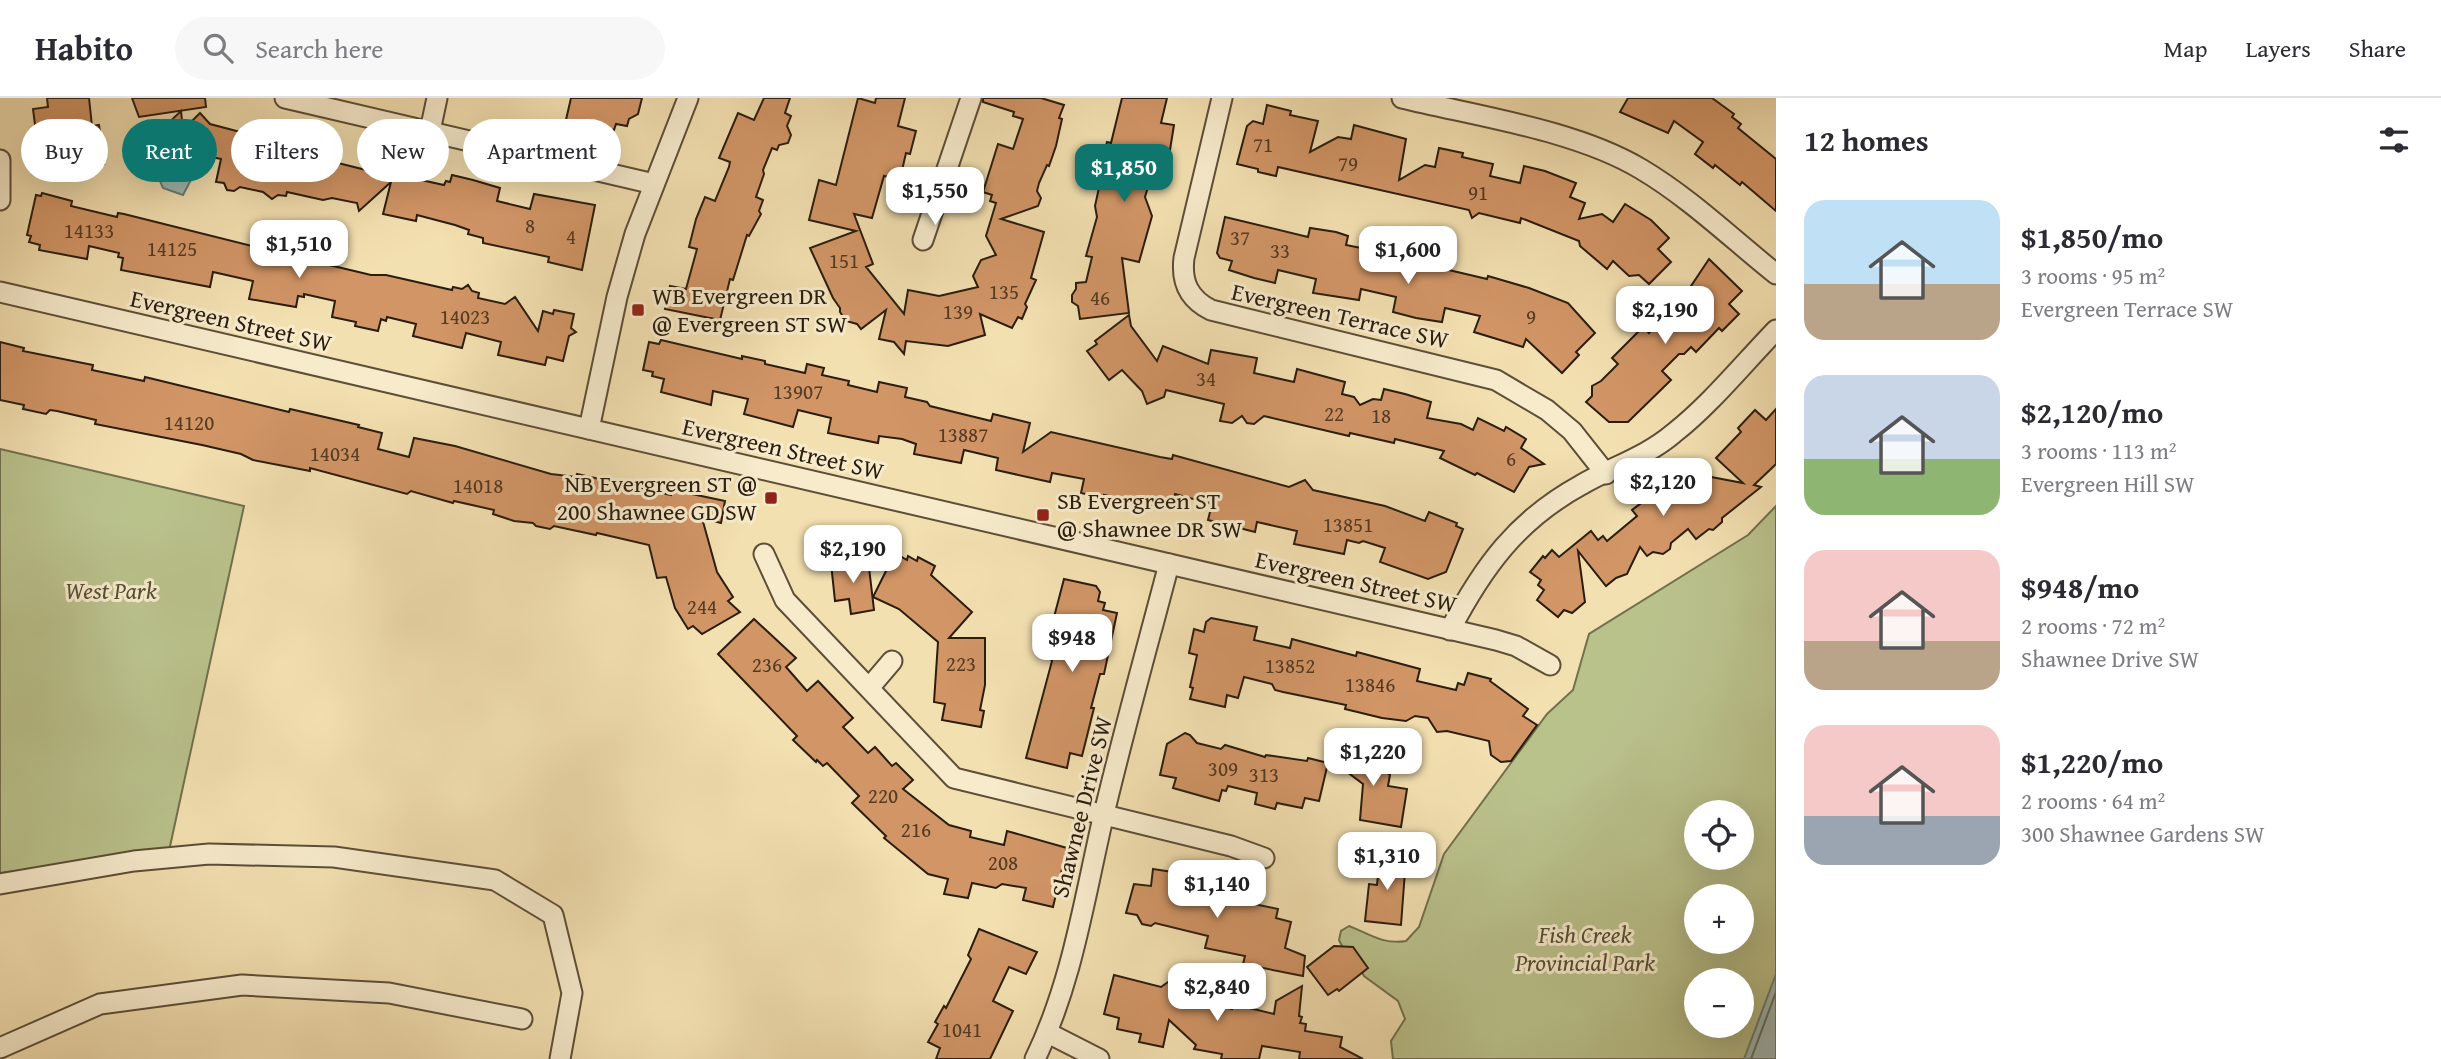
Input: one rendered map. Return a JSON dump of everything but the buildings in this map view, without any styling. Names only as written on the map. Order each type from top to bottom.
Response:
[{"type":"street","points":[[285,98],[377,119]]},
{"type":"street","points":[[433,119],[437,98]]},
{"type":"street","points":[[589,429],[617,297],[635,234],[688,98]]},
{"type":"street","points":[[923,240],[971,98]]},
{"type":"street","name":"Evergreen Terrace SW","points":[[1222,98],[1184,258],[1184,279],[1190,295],[1211,310],[1464,370],[1509,385],[1547,410],[1572,431],[1605,474]]},
{"type":"street","points":[[1402,98],[1575,140],[1640,168],[1671,189],[1776,274]]},
{"type":"street","points":[[449,135],[654,184]]},
{"type":"street","points":[[0,160],[0,200]]},
{"type":"street","name":"Evergreen Street SW","points":[[0,292],[1450,630],[1516,646],[1550,665]]},
{"type":"street","points":[[1450,630],[1472,587],[1513,533],[1559,498],[1644,455],[1675,433],[1776,330]]},
{"type":"street","points":[[764,554],[785,600],[954,778],[1231,846],[1264,858]]},
{"type":"street","name":"Shawnee Drive SW","points":[[1035,1059],[1048,1033],[1069,971],[1104,816],[1168,564]]},
{"type":"street","points":[[869,688],[892,661]]},
{"type":"street","points":[[0,884],[134,861],[209,854],[334,857],[495,880],[553,915],[572,993],[560,1059]]},
{"type":"street","points":[[0,1048],[100,1003],[242,985],[388,993],[522,1019]]},
{"type":"street","points":[[1048,1033],[1100,1059]]},
{"type":"green space","name":"West Park","points":[[0,449],[244,506],[169,851],[0,873]]},
{"type":"green space","name":"Fish Creek Provincial Park","points":[[1776,506],[1776,1059],[1393,1059],[1391,1041],[1405,1019],[1398,1001],[1364,976],[1351,952],[1343,948],[1339,940],[1341,931],[1349,926],[1383,940],[1398,942],[1406,941],[1419,927],[1444,854],[1547,714],[1573,690],[1589,634],[1748,535]]},
{"type":"water","points":[[160,182],[190,182],[183,195],[163,188]]},
{"type":"water","points":[[1776,974],[1776,1059],[1744,1059]]},
{"type":"place","name":"WB Evergreen DR @ Evergreen ST SW","points":[[638,310]]},
{"type":"place","name":"NB Evergreen ST @ 200 Shawnee GD SW","points":[[771,498]]},
{"type":"place","name":"SB Evergreen ST @ Shawnee DR SW","points":[[1043,515]]}]
